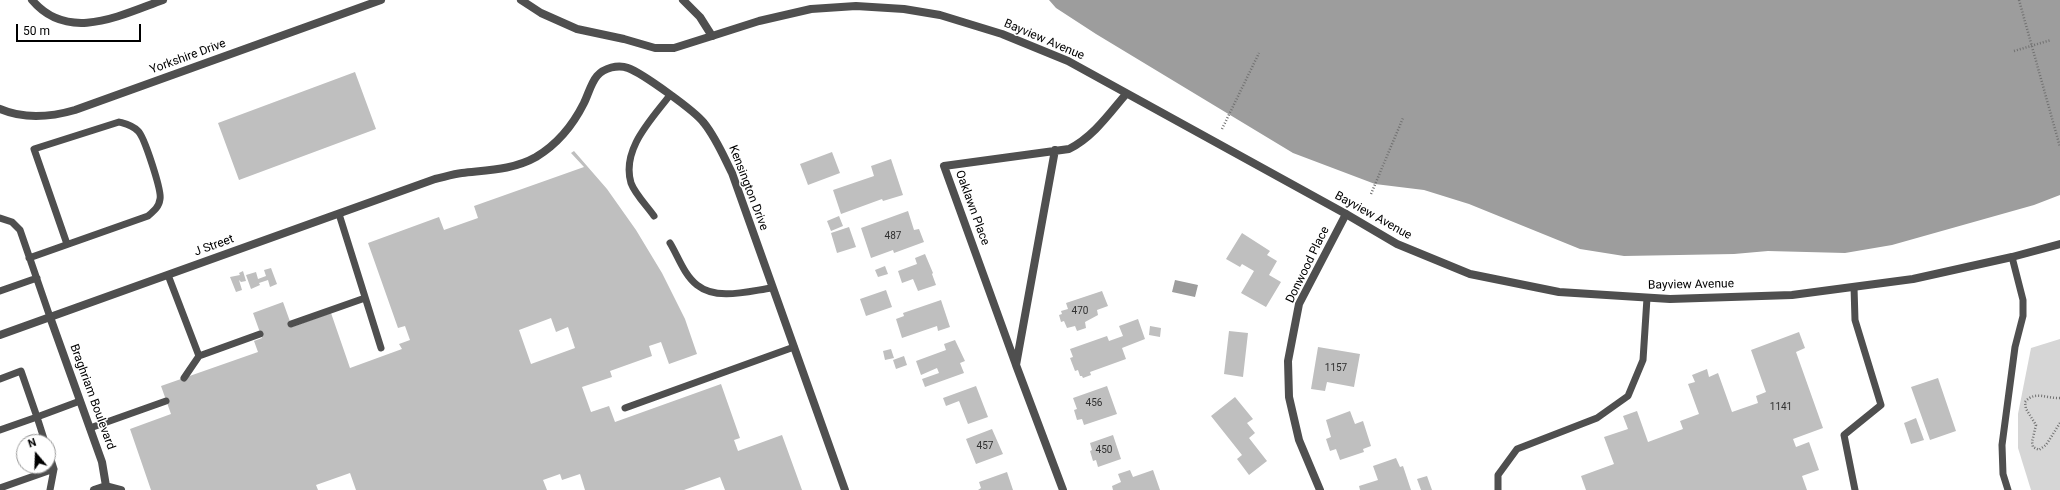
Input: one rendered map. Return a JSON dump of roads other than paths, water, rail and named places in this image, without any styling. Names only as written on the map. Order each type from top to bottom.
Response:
[{"type":"street","points":[[32,0],[51,16],[64,21],[80,24],[108,20],[164,0]]},
{"type":"street","name":"Yorkshire Drive","points":[[0,108],[24,114],[47,116],[75,110],[381,0]]},
{"type":"street","name":"Bayview Avenue","points":[[521,0],[542,13],[577,29],[624,39],[655,48],[674,48],[687,45],[758,21],[811,9],[856,6],[904,9],[940,15],[1002,34],[1068,61],[1346,214],[1397,244],[1470,274],[1559,292],[1670,299],[1792,295],[1913,279],[2012,257],[2060,244]]},
{"type":"street","points":[[683,0],[700,17],[712,36]]},
{"type":"street","name":"Kensington Drive","points":[[435,179],[460,173],[497,169],[518,164],[536,157],[567,130],[580,112],[596,77],[604,70],[613,67],[627,67],[670,95],[702,121],[716,139],[732,173],[845,490]]},
{"type":"street","name":"Oaklawn Place","points":[[1063,490],[944,166],[1069,149],[1079,144],[1094,132],[1126,94]]},
{"type":"street","points":[[1016,365],[1055,150]]},
{"type":"street","name":"J Street","points":[[0,335],[435,179]]},
{"type":"street","name":"Donwood Place","points":[[1320,490],[1299,440],[1288,397],[1288,361],[1299,304],[1346,214]]},
{"type":"street","name":"Braghriam Boulevard","points":[[50,317],[102,462],[106,486]]},
{"type":"street","points":[[94,490],[106,486],[121,490]]},
{"type":"lane","points":[[654,216],[632,183],[629,166],[632,151],[642,132],[670,95]]},
{"type":"lane","points":[[30,258],[148,216],[158,207],[161,197],[159,185],[140,132],[131,125],[118,122],[34,149],[67,244]]},
{"type":"lane","points":[[339,214],[381,348]]},
{"type":"lane","points":[[0,218],[12,222],[20,230],[50,317]]},
{"type":"lane","points":[[670,243],[686,271],[697,285],[714,293],[734,293],[772,288]]},
{"type":"lane","points":[[2008,490],[2003,474],[2002,445],[2016,347],[2023,316],[2022,300],[2012,257]]},
{"type":"lane","points":[[168,275],[200,356]]},
{"type":"lane","points":[[0,291],[37,278]]},
{"type":"lane","points":[[1854,287],[1855,320],[1881,405],[1844,435],[1855,490]]},
{"type":"lane","points":[[291,324],[365,298]]},
{"type":"lane","points":[[1498,490],[1498,475],[1517,449],[1597,418],[1628,396],[1643,360],[1647,298]]},
{"type":"lane","points":[[184,378],[200,356],[260,334]]},
{"type":"lane","points":[[625,408],[794,347]]},
{"type":"lane","points":[[0,379],[21,371],[42,434]]},
{"type":"lane","points":[[0,430],[80,401]]},
{"type":"lane","points":[[90,428],[166,401]]},
{"type":"lane","points":[[0,488],[40,474]]},
{"type":"lane","points":[[50,490],[53,474]]}]
